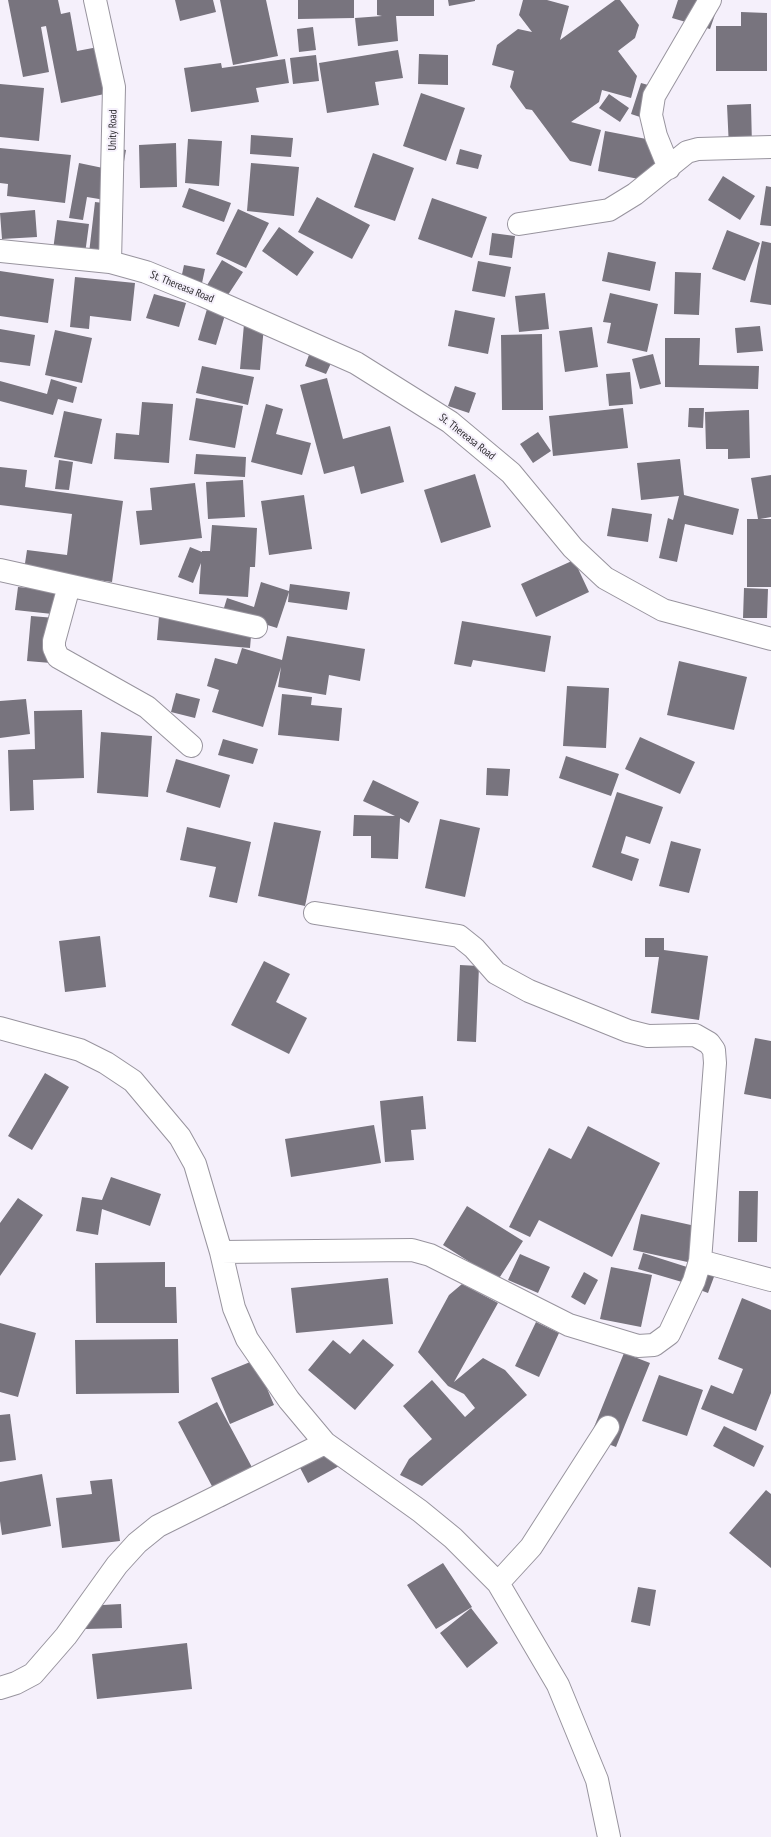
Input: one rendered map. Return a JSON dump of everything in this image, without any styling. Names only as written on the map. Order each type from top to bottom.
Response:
[{"type":"street","name":"Unity Road","points":[[95,0],[114,87],[110,262]]},
{"type":"street","points":[[669,168],[656,136],[651,115],[654,96],[710,0]]},
{"type":"street","points":[[519,224],[609,210],[635,194],[687,152],[698,149],[771,147]]},
{"type":"street","name":"St. Thereasa Road","points":[[0,251],[110,262],[146,272],[356,363],[450,422],[511,473],[573,548],[605,578],[663,610],[771,639]]},
{"type":"street","points":[[0,570],[256,627]]},
{"type":"street","points":[[69,586],[54,641],[54,648],[58,657],[147,707],[191,746]]},
{"type":"street","points":[[221,1252],[412,1250],[430,1255],[569,1325],[638,1346],[654,1345],[669,1334],[694,1281],[700,1261],[716,1063],[714,1050],[709,1043],[695,1035],[648,1036],[628,1031],[529,991],[496,973],[474,948],[459,936],[315,914]]},
{"type":"street","points":[[0,1028],[80,1050],[106,1063],[133,1081],[180,1137],[196,1164],[221,1252],[234,1308],[247,1339],[289,1400],[325,1443],[420,1511],[453,1538],[498,1583],[558,1685],[597,1780],[609,1837]]},
{"type":"street","points":[[700,1261],[771,1280]]},
{"type":"street","points":[[498,1583],[530,1547],[608,1427]]},
{"type":"street","points":[[0,1688],[16,1683],[33,1674],[66,1636],[117,1565],[137,1543],[158,1526],[325,1443]]},
{"type":"building","points":[[8,0],[58,0],[61,14],[70,12],[77,51],[114,44],[124,90],[61,103],[46,26],[41,27],[49,72],[23,77]]},
{"type":"building","points":[[175,0],[213,0],[216,12],[180,21]]},
{"type":"building","points":[[220,0],[266,0],[278,56],[233,65]]},
{"type":"building","points":[[298,0],[354,0],[354,18],[298,19]]},
{"type":"building","points":[[377,0],[434,0],[434,16],[396,16],[398,41],[358,46],[355,18],[382,16],[377,15]]},
{"type":"building","points":[[448,0],[475,0],[475,1],[449,6]]},
{"type":"building","points":[[523,0],[547,0],[569,6],[560,40],[615,0],[620,0],[639,25],[635,38],[618,51],[637,76],[631,98],[602,90],[599,102],[571,122],[601,130],[591,166],[570,161],[532,110],[526,109],[510,87],[514,71],[492,65],[497,45],[518,29],[532,32],[519,15]]},
{"type":"building","points":[[678,0],[720,0],[710,29],[672,18]]},
{"type":"building","points":[[741,12],[767,13],[767,71],[716,71],[716,26],[741,26]]},
{"type":"building","points":[[313,27],[316,50],[299,52],[297,29]]},
{"type":"building","points":[[398,50],[403,78],[375,82],[379,105],[327,113],[319,63]]},
{"type":"building","points":[[419,54],[448,55],[448,85],[418,84]]},
{"type":"building","points":[[316,55],[319,81],[293,84],[290,58]]},
{"type":"building","points":[[285,59],[289,83],[256,88],[259,102],[191,112],[184,68],[221,63],[222,68]]},
{"type":"building","points":[[641,83],[666,90],[655,122],[631,114]]},
{"type":"building","points":[[0,84],[44,88],[39,141],[0,137]]},
{"type":"building","points":[[421,93],[465,108],[446,161],[403,146]]},
{"type":"building","points":[[609,94],[629,108],[620,122],[599,108]]},
{"type":"building","points":[[751,104],[752,146],[729,148],[727,105]]},
{"type":"building","points":[[605,131],[667,143],[659,183],[598,171]]},
{"type":"building","points":[[251,135],[293,138],[291,157],[250,154]]},
{"type":"building","points":[[188,139],[222,141],[219,186],[185,183]]},
{"type":"building","points":[[176,143],[177,187],[140,188],[139,145]]},
{"type":"building","points":[[107,146],[126,150],[117,202],[87,197],[83,220],[69,218],[79,163],[103,168]]},
{"type":"building","points":[[0,148],[71,155],[65,203],[7,196],[8,184],[0,183]]},
{"type":"building","points":[[460,149],[482,155],[478,169],[456,164]]},
{"type":"building","points":[[373,153],[414,168],[395,221],[354,207]]},
{"type":"building","points":[[251,163],[299,167],[294,216],[247,211]]},
{"type":"building","points":[[723,176],[755,196],[740,220],[708,200]]},
{"type":"building","points":[[766,186],[771,187],[771,226],[760,225]]},
{"type":"building","points":[[189,188],[231,203],[224,222],[182,207]]},
{"type":"building","points":[[317,197],[370,225],[352,259],[298,232]]},
{"type":"building","points":[[432,198],[487,217],[472,258],[418,239]]},
{"type":"building","points":[[95,202],[120,205],[114,256],[89,253]]},
{"type":"building","points":[[238,209],[269,223],[246,268],[216,254]]},
{"type":"building","points":[[35,210],[37,237],[2,239],[0,213]]},
{"type":"building","points":[[57,220],[89,224],[85,254],[53,250]]},
{"type":"building","points":[[279,227],[314,252],[297,276],[262,251]]},
{"type":"building","points":[[727,230],[760,243],[745,281],[712,269]]},
{"type":"building","points":[[492,233],[515,236],[512,258],[489,255]]},
{"type":"building","points":[[762,241],[771,243],[771,305],[750,302]]},
{"type":"building","points":[[608,252],[656,262],[650,291],[602,281]]},
{"type":"building","points":[[222,260],[243,272],[226,298],[206,287]]},
{"type":"building","points":[[478,261],[511,267],[505,297],[472,291]]},
{"type":"building","points":[[184,265],[205,269],[202,283],[181,279]]},
{"type":"building","points":[[0,271],[54,279],[48,323],[0,316]]},
{"type":"building","points":[[675,272],[701,273],[699,315],[674,314]]},
{"type":"building","points":[[75,277],[135,283],[131,321],[90,316],[89,329],[70,327]]},
{"type":"building","points":[[545,293],[549,329],[519,332],[515,296]]},
{"type":"building","points":[[610,293],[658,304],[647,352],[607,343],[611,323],[603,322]]},
{"type":"building","points":[[154,294],[186,303],[179,327],[146,318]]},
{"type":"building","points":[[207,309],[225,315],[216,345],[198,340]]},
{"type":"building","points":[[455,310],[495,318],[488,354],[448,346]]},
{"type":"building","points":[[244,324],[264,326],[260,370],[240,369]]},
{"type":"building","points":[[760,326],[763,351],[737,353],[735,328]]},
{"type":"building","points":[[592,327],[598,367],[565,372],[559,331]]},
{"type":"building","points":[[0,329],[35,335],[30,366],[0,362]]},
{"type":"building","points":[[55,330],[92,338],[82,383],[45,375]]},
{"type":"building","points":[[542,334],[543,410],[502,410],[501,335]]},
{"type":"building","points":[[665,338],[700,338],[699,365],[759,366],[758,389],[665,387]]},
{"type":"building","points":[[310,352],[332,361],[326,374],[305,366]]},
{"type":"building","points":[[653,354],[661,384],[640,389],[632,359]]},
{"type":"building","points":[[202,366],[254,377],[248,405],[196,393]]},
{"type":"building","points":[[630,372],[633,404],[609,406],[606,374]]},
{"type":"building","points":[[327,378],[343,439],[390,426],[404,482],[361,494],[354,466],[324,474],[300,385]]},
{"type":"building","points":[[51,379],[77,387],[73,403],[58,399],[53,415],[0,401],[0,381],[47,394]]},
{"type":"building","points":[[455,386],[476,393],[469,413],[448,406]]},
{"type":"building","points":[[196,398],[243,406],[235,448],[189,440]]},
{"type":"building","points":[[142,402],[173,404],[169,463],[114,459],[116,433],[139,435]]},
{"type":"building","points":[[266,404],[283,409],[276,434],[311,443],[302,475],[251,462]]},
{"type":"building","points":[[623,408],[628,448],[553,456],[549,416]]},
{"type":"building","points":[[689,408],[704,408],[703,428],[688,427]]},
{"type":"building","points":[[749,410],[750,458],[728,459],[728,449],[706,449],[705,412]]},
{"type":"building","points":[[64,411],[102,419],[92,464],[54,457]]},
{"type":"building","points":[[538,432],[551,451],[533,463],[520,444]]},
{"type":"building","points":[[196,454],[246,457],[245,477],[194,474]]},
{"type":"building","points":[[680,459],[684,495],[739,509],[733,535],[685,524],[677,562],[659,558],[668,518],[673,520],[679,496],[641,500],[637,463]]},
{"type":"building","points":[[59,460],[73,462],[69,490],[55,489]]},
{"type":"building","points":[[0,467],[27,470],[25,487],[123,501],[112,582],[24,570],[27,550],[67,555],[72,514],[0,505]]},
{"type":"building","points":[[475,474],[491,527],[441,543],[424,490]]},
{"type":"building","points":[[771,475],[771,517],[760,519],[771,519],[771,587],[747,587],[747,519],[758,519],[751,478]]},
{"type":"building","points":[[243,480],[245,517],[208,519],[206,482]]},
{"type":"building","points":[[195,483],[202,538],[140,545],[136,511],[152,510],[150,488]]},
{"type":"building","points":[[304,495],[312,549],[269,555],[261,501]]},
{"type":"building","points":[[612,508],[652,514],[648,542],[607,536]]},
{"type":"building","points":[[212,525],[257,528],[255,567],[250,567],[248,597],[199,594],[201,563],[193,583],[178,577],[190,547],[202,552],[210,551]]},
{"type":"building","points":[[574,560],[589,592],[536,617],[521,584]]},
{"type":"building","points":[[261,582],[289,591],[290,584],[350,592],[347,610],[288,602],[289,592],[277,628],[223,611],[227,598],[254,607]]},
{"type":"building","points":[[18,587],[73,592],[71,616],[15,610]]},
{"type":"building","points":[[744,588],[768,589],[767,618],[743,618]]},
{"type":"building","points":[[31,616],[67,619],[63,664],[27,661]]},
{"type":"building","points":[[159,616],[252,624],[250,648],[157,640]]},
{"type":"building","points":[[462,621],[551,636],[545,672],[473,660],[471,667],[454,664]]},
{"type":"building","points":[[287,636],[365,649],[360,681],[329,675],[326,695],[278,687],[281,667],[263,727],[212,712],[219,690],[207,686],[215,658],[237,664],[242,648],[282,660]]},
{"type":"building","points":[[679,661],[747,677],[734,730],[667,715]]},
{"type":"building","points":[[567,686],[609,688],[606,748],[563,746]]},
{"type":"building","points":[[176,693],[200,699],[195,718],[171,712]]},
{"type":"building","points":[[282,694],[312,697],[311,705],[342,708],[339,741],[278,735]]},
{"type":"building","points":[[26,699],[30,734],[0,738],[0,701]]},
{"type":"building","points":[[82,710],[84,778],[33,780],[34,810],[10,811],[8,750],[35,749],[34,711]]},
{"type":"building","points":[[101,732],[152,736],[148,797],[97,793]]},
{"type":"building","points":[[640,737],[695,762],[680,794],[625,769]]},
{"type":"building","points":[[223,739],[258,749],[253,764],[218,755]]},
{"type":"building","points":[[566,756],[619,774],[611,796],[559,778]]},
{"type":"building","points":[[176,759],[230,775],[220,808],[166,792]]},
{"type":"building","points":[[487,768],[510,769],[508,796],[486,795]]},
{"type":"building","points":[[373,780],[419,802],[409,823],[400,818],[398,859],[371,858],[371,836],[353,836],[354,815],[395,816],[363,801]]},
{"type":"building","points":[[617,792],[663,807],[650,844],[626,836],[621,853],[639,859],[632,881],[592,867]]},
{"type":"building","points":[[440,819],[480,828],[465,897],[425,888]]},
{"type":"building","points":[[274,822],[321,831],[305,906],[258,896]]},
{"type":"building","points":[[187,827],[251,842],[237,903],[209,897],[216,867],[180,860]]},
{"type":"building","points":[[671,841],[701,849],[689,893],[659,886]]},
{"type":"building","points":[[100,936],[106,987],[65,992],[59,941]]},
{"type":"building","points":[[645,938],[664,938],[664,950],[708,956],[699,1020],[651,1013],[659,957],[645,957]]},
{"type":"building","points":[[264,961],[290,974],[276,1002],[307,1018],[289,1054],[231,1025]]},
{"type":"building","points":[[460,965],[479,966],[476,1042],[457,1041]]},
{"type":"building","points":[[755,1038],[771,1041],[771,1099],[744,1094]]},
{"type":"building","points":[[45,1073],[69,1087],[32,1150],[8,1136]]},
{"type":"building","points":[[423,1096],[426,1129],[411,1130],[414,1160],[385,1162],[380,1101]]},
{"type":"building","points":[[374,1125],[381,1163],[291,1177],[285,1139]]},
{"type":"building","points":[[588,1126],[660,1163],[612,1257],[539,1220],[530,1237],[509,1227],[549,1148],[571,1159]]},
{"type":"building","points":[[111,1177],[161,1194],[150,1226],[102,1209],[98,1235],[76,1231],[82,1197],[102,1200]]},
{"type":"building","points":[[739,1191],[758,1191],[757,1242],[738,1242]]},
{"type":"building","points":[[18,1198],[43,1215],[0,1276],[0,1223]]},
{"type":"building","points":[[467,1206],[523,1241],[498,1280],[443,1245]]},
{"type":"building","points":[[641,1214],[700,1227],[692,1263],[633,1250]]},
{"type":"building","points":[[643,1253],[687,1267],[682,1282],[638,1269]]},
{"type":"building","points":[[520,1254],[550,1267],[538,1293],[508,1280]]},
{"type":"building","points":[[165,1262],[165,1287],[176,1287],[177,1323],[96,1323],[95,1263]]},
{"type":"building","points":[[692,1263],[718,1266],[708,1293],[684,1284]]},
{"type":"building","points":[[611,1267],[652,1275],[641,1327],[600,1319]]},
{"type":"building","points":[[584,1272],[598,1280],[585,1305],[571,1297]]},
{"type":"building","points":[[388,1278],[393,1324],[296,1333],[291,1288]]},
{"type":"building","points":[[462,1284],[498,1303],[454,1382],[483,1358],[505,1370],[527,1395],[422,1486],[400,1475],[409,1459],[432,1439],[403,1406],[432,1380],[465,1417],[475,1408],[464,1394],[448,1386],[418,1352],[449,1295]]},
{"type":"building","points":[[742,1298],[771,1310],[771,1393],[756,1431],[701,1409],[711,1385],[733,1394],[743,1369],[718,1359]]},
{"type":"building","points":[[536,1322],[559,1333],[539,1377],[515,1366]]},
{"type":"building","points":[[0,1323],[36,1333],[18,1397],[0,1392]]},
{"type":"building","points":[[178,1339],[179,1393],[76,1394],[75,1340]]},
{"type":"building","points":[[363,1339],[394,1365],[355,1410],[308,1370],[333,1340],[350,1354]]},
{"type":"building","points":[[624,1353],[650,1363],[616,1447],[590,1437]]},
{"type":"building","points":[[255,1360],[274,1405],[230,1424],[211,1378]]},
{"type":"building","points":[[659,1375],[703,1390],[687,1436],[642,1421]]},
{"type":"building","points":[[217,1402],[262,1486],[223,1507],[178,1422]]},
{"type":"building","points":[[10,1414],[16,1460],[0,1462],[0,1415]]},
{"type":"building","points":[[724,1426],[764,1446],[754,1467],[713,1446]]},
{"type":"building","points":[[330,1445],[341,1465],[308,1483],[297,1462]]},
{"type":"building","points":[[42,1474],[51,1526],[2,1535],[0,1521],[0,1482]]},
{"type":"building","points":[[112,1479],[120,1541],[62,1548],[56,1498],[92,1494],[90,1481]]},
{"type":"building","points":[[766,1490],[771,1494],[771,1568],[729,1533]]},
{"type":"building","points":[[443,1563],[472,1607],[436,1629],[407,1585]]},
{"type":"building","points":[[638,1587],[656,1590],[650,1626],[631,1622]]},
{"type":"building","points":[[121,1604],[122,1628],[86,1629],[85,1606]]},
{"type":"building","points":[[471,1608],[498,1643],[467,1668],[440,1633]]},
{"type":"building","points":[[187,1643],[192,1689],[97,1699],[92,1654]]}]
